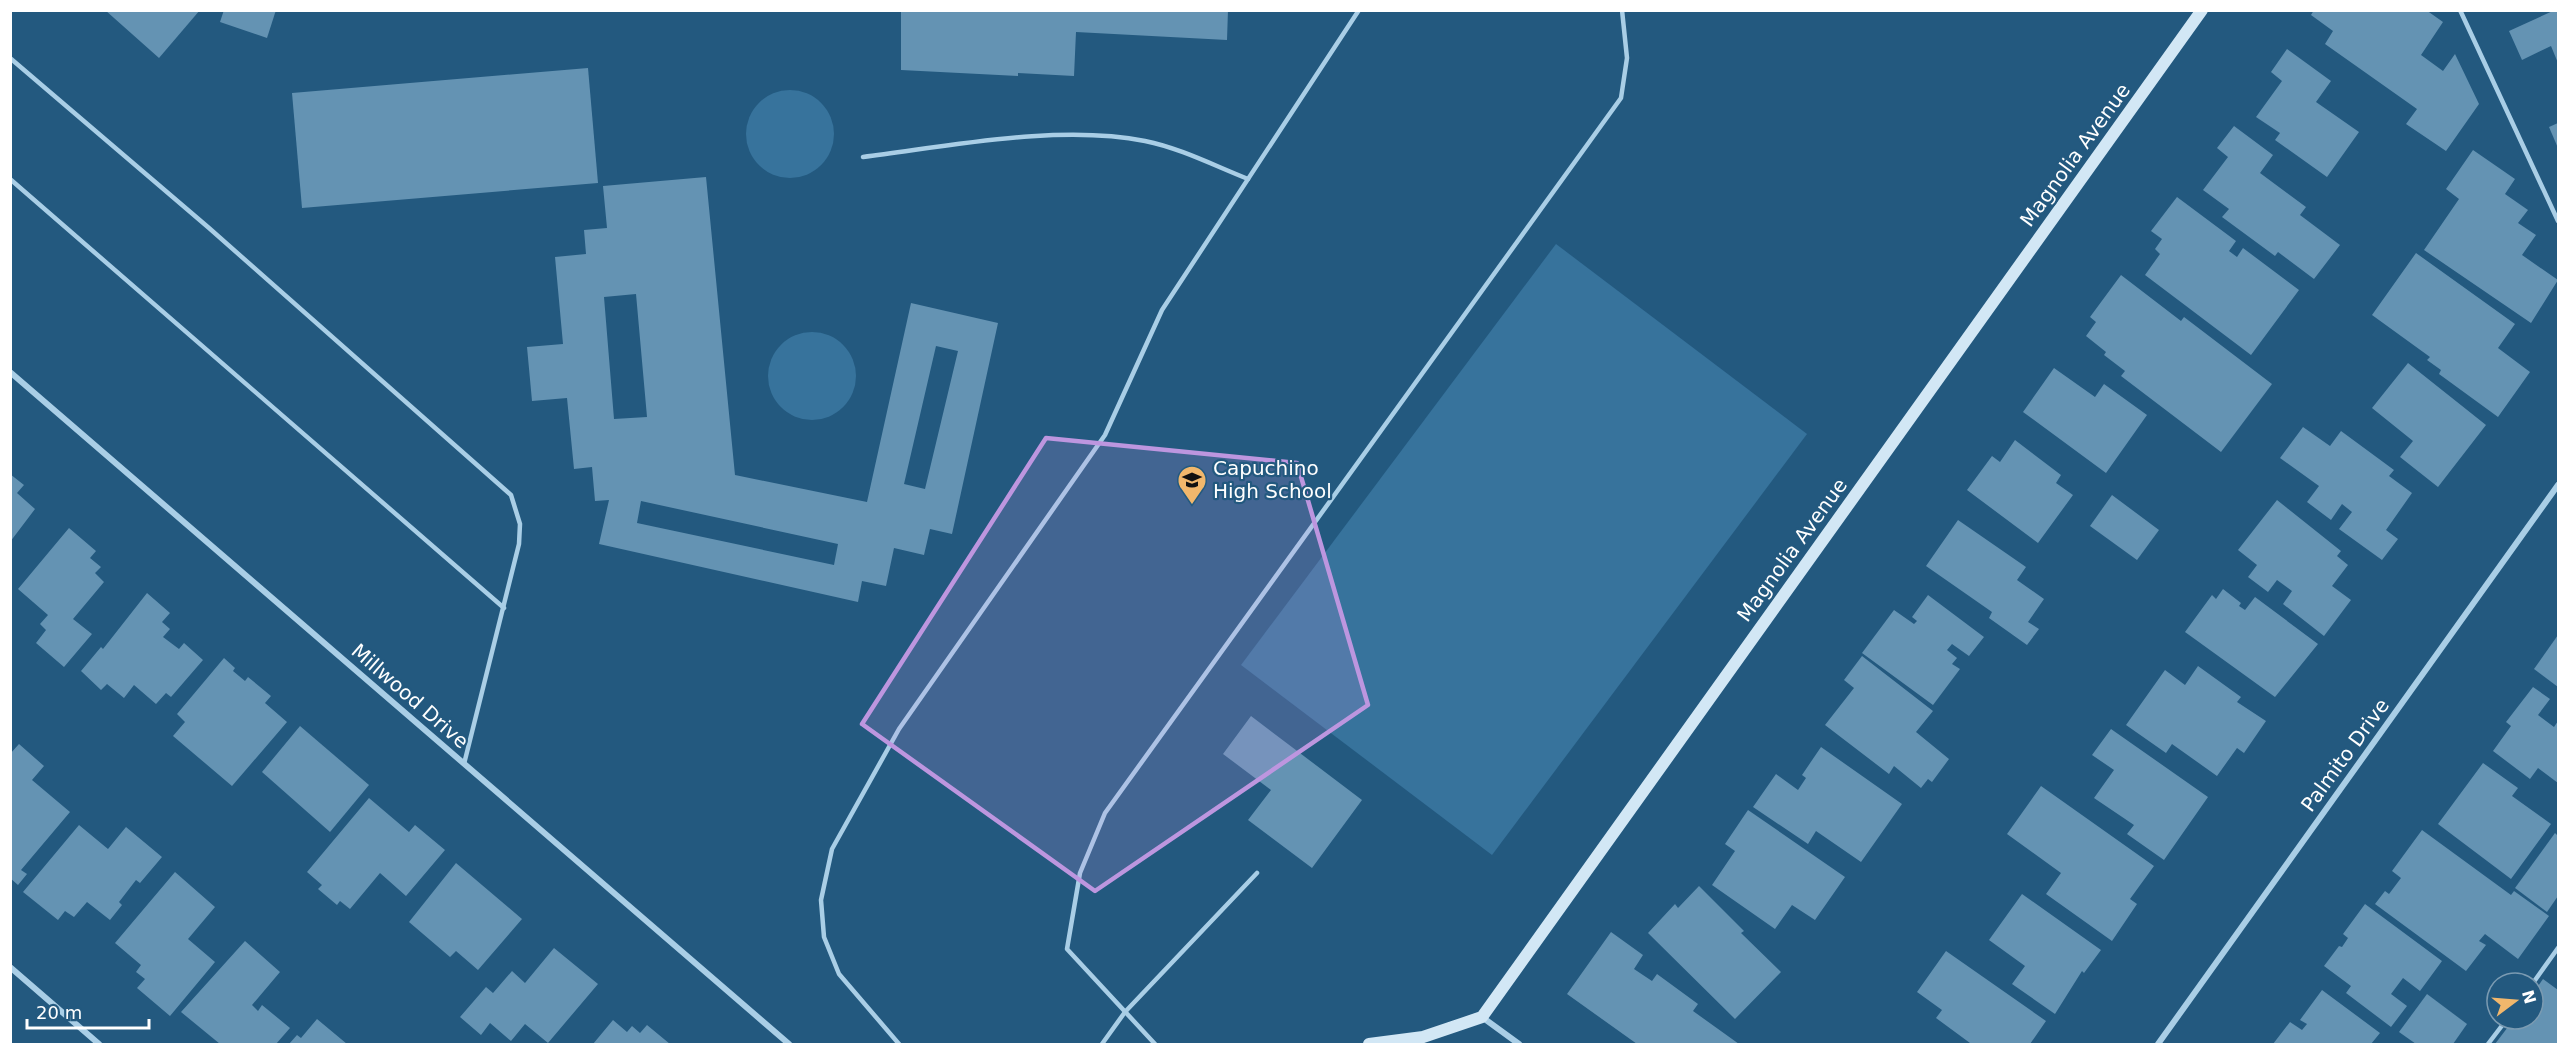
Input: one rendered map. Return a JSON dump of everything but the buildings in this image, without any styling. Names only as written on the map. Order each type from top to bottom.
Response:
[{"type":"main road","name":"Magnolia Avenue","points":[[1482,1017],[2202,10]]},
{"type":"main road","points":[[1369,1044],[1423,1037],[1482,1017]]},
{"type":"street","name":"Millwood Drive","points":[[10,372],[789,1044]]},
{"type":"street","name":"Palmito Drive","points":[[2158,1044],[2559,485]]},
{"type":"street","points":[[10,967],[99,1044]]},
{"type":"street","points":[[1482,1017],[1519,1044]]},
{"type":"lane","points":[[899,1044],[839,974],[824,937],[821,900],[832,849],[899,729],[1105,435],[1162,310],[1359,10]]},
{"type":"lane","points":[[1155,1044],[1067,950],[1080,873],[1105,813],[1621,98],[1627,58],[1622,10]]},
{"type":"lane","points":[[2460,10],[2559,221]]},
{"type":"lane","points":[[10,58],[209,228],[511,495],[520,524],[519,544],[464,764]]},
{"type":"lane","points":[[863,157],[1064,134],[1106,135],[1147,141],[1248,179]]},
{"type":"lane","points":[[10,179],[504,608]]},
{"type":"lane","points":[[1102,1044],[1125,1012],[1257,873]]},
{"type":"lane","points":[[2542,971],[2559,948]]},
{"type":"lane","points":[[2488,1044],[2498,1031]]},
{"type":"highlighted area","points":[[1046,438],[1297,463],[1368,705],[1095,891],[862,724]]},
{"type":"shaded area","points":[[790,90],[815,97],[827,109],[834,134],[827,159],[815,171],[790,178],[765,171],[753,159],[746,134],[753,109],[765,97]]},
{"type":"shaded area","points":[[1556,244],[1807,434],[1492,855],[1241,665]]},
{"type":"shaded area","points":[[812,332],[829,335],[843,345],[853,359],[856,376],[853,393],[843,407],[829,417],[812,420],[795,417],[781,407],[771,393],[768,376],[771,359],[781,345],[795,335]]},
{"type":"place","name":"Capuchino High School","points":[[1192,506]]}]
